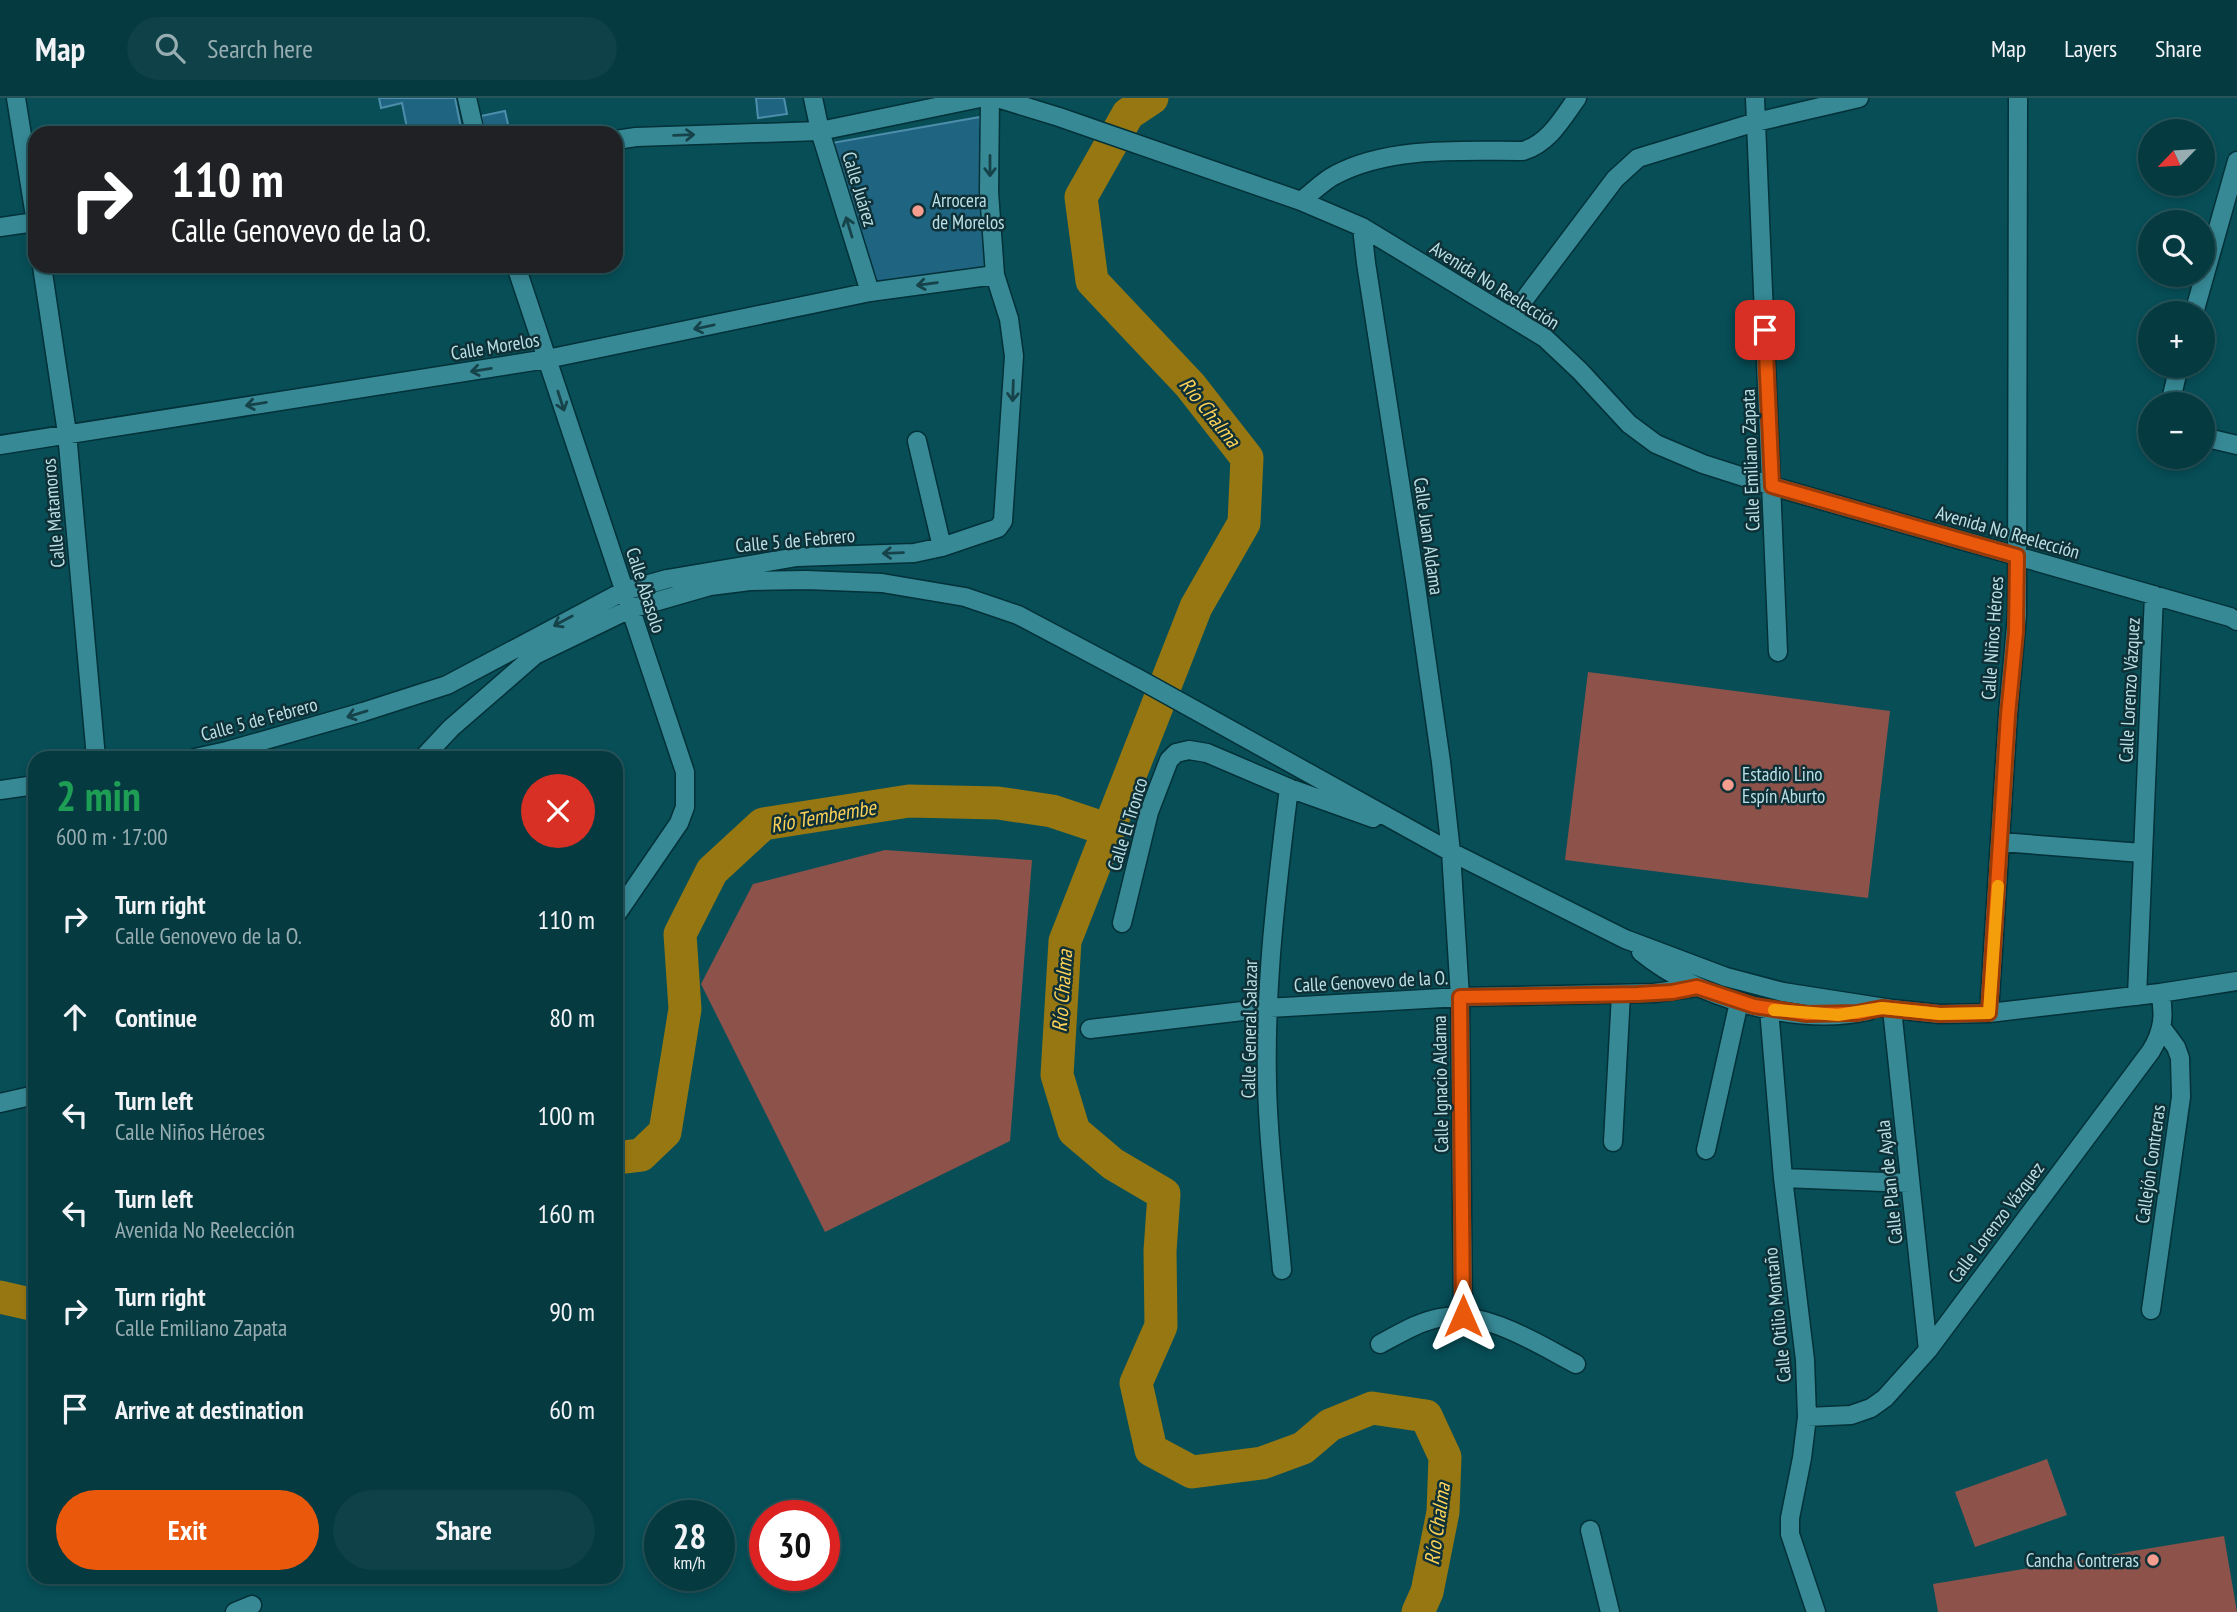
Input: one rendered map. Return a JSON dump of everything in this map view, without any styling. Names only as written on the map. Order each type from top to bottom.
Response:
[{"type":"street","points":[[16,98],[28,173]]},
{"type":"street","points":[[467,98],[473,126]]},
{"type":"street","name":"Calle Juárez","points":[[813,98],[820,131],[870,292]]},
{"type":"street","points":[[623,139],[820,131],[980,98]]},
{"type":"street","name":"Calle 5 de Febrero","points":[[227,751],[446,685],[532,647],[624,591],[704,572],[797,556],[914,553],[995,530],[1003,521],[1014,356],[1009,319],[995,275],[989,191],[990,98]]},
{"type":"street","name":"Avenida No Reelección","points":[[997,98],[1301,201],[1362,227],[1545,338],[1580,370],[1629,424],[1656,444],[1703,464],[2235,618]]},
{"type":"street","points":[[1301,201],[1331,176],[1372,161],[1435,151],[1522,151],[1534,148],[1559,125],[1577,98]]},
{"type":"street","name":"Calle Emiliano Zapata","points":[[1755,98],[1778,652]]},
{"type":"street","points":[[1511,317],[1597,201],[1629,165],[1654,152],[1756,122],[1859,98]]},
{"type":"street","name":"Calle Niños Héroes","points":[[1989,1013],[2017,615],[2018,98]]},
{"type":"street","points":[[2197,301],[2237,161]]},
{"type":"street","points":[[0,227],[28,223]]},
{"type":"street","name":"Calle Juan Aldama","points":[[1362,227],[1437,736],[1451,852]]},
{"type":"street","name":"Calle Matamoros","points":[[44,273],[67,433],[95,751]]},
{"type":"street","name":"Calle Abasolo","points":[[518,273],[685,772],[685,807],[679,823],[623,905]]},
{"type":"street","name":"Calle Morelos","points":[[0,445],[547,359],[870,292],[995,275]]},
{"type":"street","points":[[2215,439],[2237,445]]},
{"type":"street","points":[[917,441],[942,547]]},
{"type":"street","points":[[430,751],[532,647],[630,609],[710,586],[806,580],[882,583],[965,597],[1018,615],[1451,852],[1625,939],[1715,973],[1783,992],[1940,1014],[1989,1013],[2237,981]]},
{"type":"street","name":"Calle Lorenzo Vázquez","points":[[2137,996],[2154,596]]},
{"type":"street","name":"Calle El Tronco","points":[[1122,923],[1149,812],[1169,760],[1176,753],[1189,750],[1207,753],[1289,788]]},
{"type":"street","points":[[0,790],[28,786]]},
{"type":"street","points":[[1289,788],[1413,831]]},
{"type":"street","name":"Calle General Salazar","points":[[1282,1270],[1269,1126],[1268,1008],[1275,899],[1289,788]]},
{"type":"street","points":[[2001,842],[2142,853]]},
{"type":"street","name":"Calle Ignacio Aldama","points":[[1451,852],[1460,997],[1463,1316]]},
{"type":"street","points":[[1625,939],[1660,966],[1697,987],[1739,1002],[1769,1009],[1838,1015],[1887,1008]]},
{"type":"street","name":"Calle Genovevo de la O.","points":[[1090,1029],[1268,1008],[1460,997],[1672,992],[1697,987]]},
{"type":"street","points":[[2160,993],[2163,1004],[2162,1028]]},
{"type":"street","points":[[1613,1142],[1621,994]]},
{"type":"street","points":[[1706,1150],[1739,1002]]},
{"type":"street","name":"Calle Plan de Ayala","points":[[1887,1008],[1928,1350]]},
{"type":"street","name":"Calle Otilio Montaño","points":[[1769,1009],[1783,1178],[1805,1360],[1807,1417],[1790,1518],[1790,1534],[1816,1612]]},
{"type":"street","name":"Calle Lorenzo Vázquez","points":[[1807,1417],[1851,1415],[1871,1408],[1885,1398],[1928,1350],[2151,1051],[2162,1028]]},
{"type":"street","name":"Callejón Contreras","points":[[2151,1310],[2181,1097],[2180,1058],[2176,1047],[2162,1028]]},
{"type":"street","points":[[0,1103],[28,1097]]},
{"type":"street","points":[[1783,1178],[1909,1183]]},
{"type":"street","points":[[1380,1344],[1414,1325],[1441,1317],[1463,1316],[1522,1335],[1576,1364]]},
{"type":"street","points":[[1590,1530],[1610,1612]]},
{"type":"street","points":[[235,1612],[252,1605]]},
{"type":"shaded area","name":"Estadio Lino Espín Aburto","points":[[1588,672],[1890,711],[1868,898],[1565,860]]},
{"type":"shaded area","points":[[885,850],[1032,860],[1010,1141],[825,1232],[701,984],[753,884]]},
{"type":"shaded area","points":[[2047,1459],[2067,1515],[1975,1547],[1955,1492]]},
{"type":"shaded area","name":"Cancha Contreras","points":[[2224,1536],[2237,1612],[1938,1612],[1933,1584]]},
{"type":"building","points":[[379,98],[455,98],[461,126],[407,126],[402,103],[381,108]]},
{"type":"building","points":[[756,98],[784,98],[787,114],[758,118]]},
{"type":"building","points":[[505,111],[508,126],[483,126],[481,116]]},
{"type":"building","name":"Arrocera de Morelos","points":[[980,117],[988,267],[873,286],[832,143]]},
{"type":"waterway","name":"Río Chalma","points":[[1152,98],[1128,114],[1081,197],[1092,281],[1190,385],[1247,458],[1244,523],[1196,607],[1065,941],[1057,1075],[1074,1131],[1113,1164],[1164,1194],[1160,1251],[1161,1326],[1136,1383],[1151,1450],[1192,1472],[1262,1463],[1303,1448],[1330,1425],[1372,1408],[1426,1416],[1445,1457],[1443,1512],[1427,1592],[1418,1612]]},
{"type":"waterway","name":"Río Tembembe","points":[[623,1157],[641,1155],[665,1132],[685,1009],[680,934],[712,871],[763,824],[909,801],[998,803],[1052,811],[1109,830]]},
{"type":"waterway","name":"Río Tembembe","points":[[0,1297],[28,1303]]},
{"type":"slow traffic","points":[[1774,1010],[1838,1015],[1882,1008],[1940,1014],[1989,1013],[1998,886]]},
{"type":"place","name":"Arrocera de Morelos","points":[[918,211]]},
{"type":"place","name":"Estadio Lino Espín Aburto","points":[[1728,785]]},
{"type":"place","name":"Cancha Contreras","points":[[2153,1560]]},
{"type":"route","points":[[1463,1316],[1460,997],[1637,994],[1697,987],[1754,1006],[1807,1014],[1838,1015],[1882,1008],[1940,1014],[1989,1013],[2008,715],[2016,632],[2017,556],[1772,486],[1765,330]]}]
